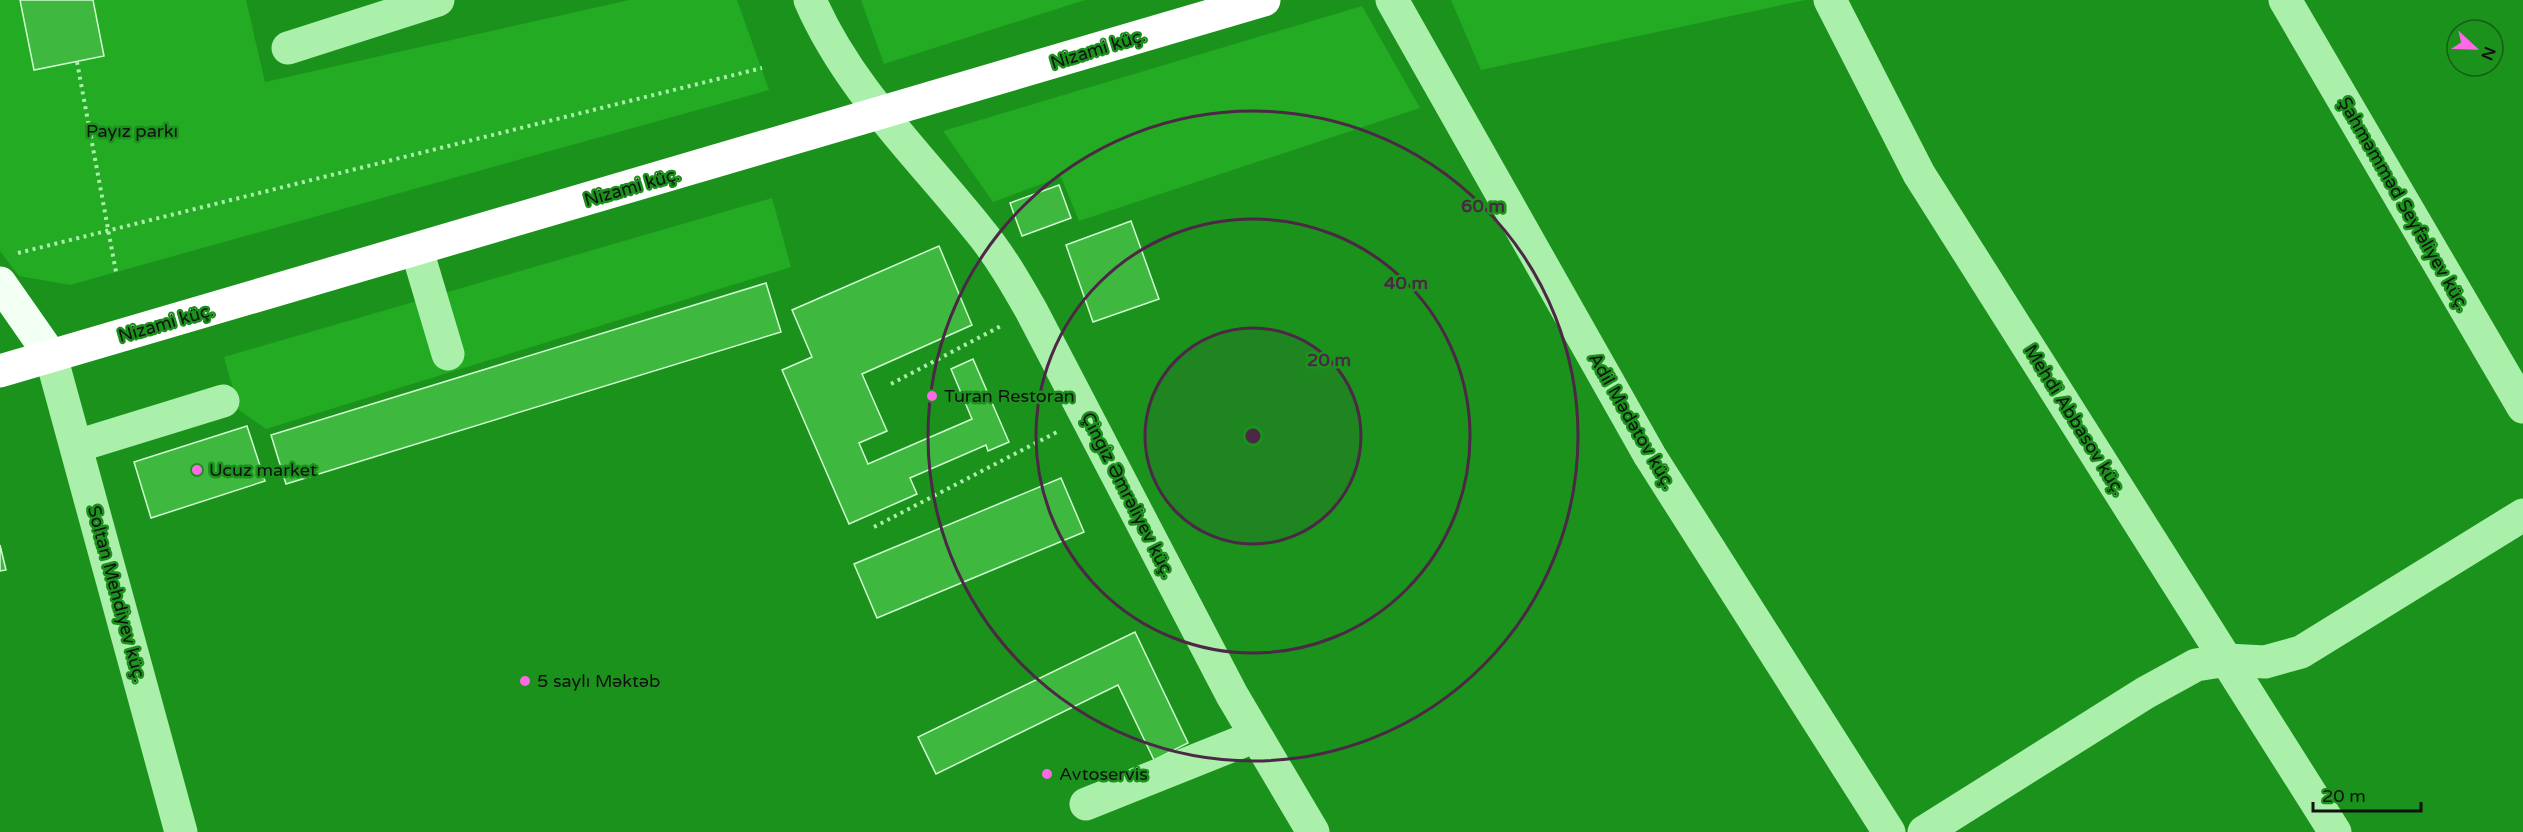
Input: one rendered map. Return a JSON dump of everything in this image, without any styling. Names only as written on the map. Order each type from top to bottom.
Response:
[{"type":"highway","name":"Nizami küç.","points":[[0,371],[882,114],[1264,0]]},
{"type":"main road","points":[[0,283],[51,356]]},
{"type":"street","points":[[288,48],[438,0]]},
{"type":"street","name":"Çingiz Əmrəliyev küç.","points":[[810,0],[818,19],[851,73],[882,114],[979,229],[1007,268],[1088,416],[1232,695],[1313,832]]},
{"type":"street","name":"Adil Mədətov küç.","points":[[1392,0],[1650,456],[1889,832]]},
{"type":"street","name":"Mehdi Abbasov küç.","points":[[1830,0],[1919,174],[2335,832]]},
{"type":"street","name":"Şahməmməd Seyfəliyev küç.","points":[[2285,0],[2523,407]]},
{"type":"street","points":[[417,250],[448,354]]},
{"type":"street","name":"Soltan Mehdiyev küç.","points":[[51,356],[181,832]]},
{"type":"street","points":[[77,446],[223,401]]},
{"type":"street","points":[[1923,832],[2145,693],[2196,665],[2227,660],[2265,662],[2301,652],[2523,515]]},
{"type":"street","points":[[1086,804],[1256,736]]},
{"type":"path","points":[[77,62],[116,273]]},
{"type":"path","points":[[14,254],[762,68]]},
{"type":"path","points":[[891,384],[1031,310]]},
{"type":"path","points":[[874,527],[1088,416]]},
{"type":"green space","name":"Payız parkı","points":[[0,0],[246,0],[265,82],[629,0],[737,0],[769,90],[70,285],[19,276],[0,251]]},
{"type":"green space","points":[[861,0],[1085,0],[884,64]]},
{"type":"green space","points":[[1451,0],[1805,0],[1481,70]]},
{"type":"green space","points":[[1362,6],[1420,108],[1079,221],[1061,177],[993,202],[943,131]]},
{"type":"green space","points":[[772,198],[791,267],[266,429],[239,410],[224,357]]},
{"type":"building","points":[[20,0],[93,0],[104,56],[34,70]]},
{"type":"building","points":[[1059,185],[1071,218],[1022,236],[1010,203]]},
{"type":"building","points":[[1131,221],[1159,299],[1093,322],[1066,245]]},
{"type":"building","points":[[939,246],[972,325],[862,374],[887,431],[859,443],[868,464],[972,419],[951,369],[973,359],[1009,442],[988,451],[986,445],[910,478],[917,494],[849,524],[782,370],[812,357],[792,310]]},
{"type":"building","points":[[766,283],[781,332],[286,484],[271,435]]},
{"type":"building","points":[[247,426],[265,481],[151,518],[134,462]]},
{"type":"building","points":[[1061,478],[1084,532],[877,618],[854,564]]},
{"type":"building","points":[[0,545],[6,570],[0,571]]},
{"type":"building","points":[[1135,632],[1188,743],[1154,760],[1118,685],[936,774],[918,737]]},
{"type":"place","name":"Turan Restoran","points":[[932,396]]},
{"type":"place","name":"Ucuz market","points":[[197,470]]},
{"type":"place","name":"5 saylı Məktəb","points":[[525,681]]},
{"type":"place","name":"Avtoservis","points":[[1047,774]]}]
